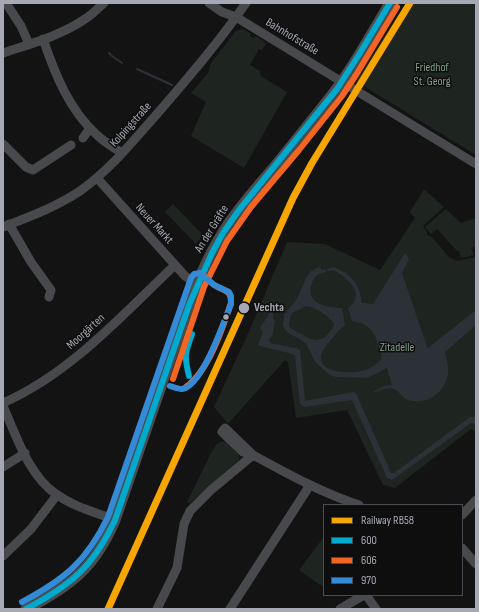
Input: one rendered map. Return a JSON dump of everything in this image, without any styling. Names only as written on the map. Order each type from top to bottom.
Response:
[{"type":"main road","name":"An der Gräfte","points":[[26,609],[40,605],[70,583],[89,565],[104,543],[115,520],[197,284],[211,254],[229,223],[342,81],[390,3]]},
{"type":"street","points":[[6,3],[21,26],[29,44]]},
{"type":"street","points":[[3,53],[43,39],[76,25],[104,3]]},
{"type":"street","name":"Bahnhofstraße","points":[[209,3],[222,12],[236,17],[342,81]]},
{"type":"street","name":"Kolpingstraße","points":[[6,225],[54,206],[80,191],[97,178],[122,153],[211,51],[246,3]]},
{"type":"street","points":[[43,39],[66,95],[75,110],[98,136],[122,153]]},
{"type":"street","points":[[342,81],[476,164]]},
{"type":"street","points":[[83,138],[90,128]]},
{"type":"street","points":[[3,144],[26,168],[33,170],[70,145]]},
{"type":"street","name":"Neuer Markt","points":[[97,178],[175,266],[185,276],[197,284]]},
{"type":"street","points":[[6,225],[51,290],[50,297]]},
{"type":"street","name":"Moorgärten","points":[[3,403],[34,387],[66,366],[93,343],[175,266]]},
{"type":"street","points":[[3,406],[39,479],[57,495],[81,508],[115,520]]},
{"type":"street","points":[[224,430],[253,455],[310,485],[343,500],[356,504]]},
{"type":"street","points":[[3,467],[25,453]]},
{"type":"street","points":[[158,609],[177,568],[184,524],[190,511],[211,490],[253,455]]},
{"type":"street","points":[[230,609],[310,485]]},
{"type":"street","points":[[3,556],[31,529],[57,495]]},
{"type":"street","points":[[463,514],[476,500]]},
{"type":"street","points":[[463,549],[476,564]]},
{"type":"street","points":[[340,609],[363,596]]},
{"type":"street","points":[[366,596],[376,609]]},
{"type":"green space","name":"Friedhof St. Georg","points":[[406,3],[476,3],[476,155],[356,80]]},
{"type":"green space","points":[[242,29],[250,33],[250,36],[253,38],[256,36],[266,43],[262,50],[259,49],[250,65],[260,71],[261,76],[287,92],[244,168],[191,136],[206,102],[191,93],[208,73],[211,63],[236,31]]},
{"type":"green space","name":"Zitadelle","points":[[424,189],[444,207],[423,226],[427,232],[427,235],[432,237],[449,257],[457,261],[476,257],[476,432],[471,429],[395,488],[383,485],[347,410],[296,418],[288,362],[285,360],[228,424],[214,407],[250,329],[287,242],[325,244],[380,270],[415,218],[410,212]]},
{"type":"green space","points":[[173,204],[203,235],[196,244],[165,212]]},
{"type":"green space","points":[[446,209],[461,223],[476,218],[476,246],[471,248],[474,255],[461,258],[459,251],[457,251],[437,229],[431,234],[425,227]]},
{"type":"green space","points":[[222,441],[226,442],[239,454],[239,460],[190,503],[187,502],[212,451],[217,444]]},
{"type":"green space","points":[[323,538],[323,587],[299,570]]},
{"type":"shaded area","points":[[405,253],[409,259],[402,273],[428,348],[476,310],[476,325],[445,352],[448,373],[444,386],[434,396],[422,401],[416,401],[407,399],[391,388],[373,392],[384,386],[392,385],[387,368],[367,378],[336,377],[330,375],[316,363],[306,343],[287,332],[283,326],[284,315],[297,299],[306,278],[311,271],[319,267],[322,270],[325,269],[326,272],[317,275],[314,278],[310,290],[311,295],[318,303],[329,307],[342,308],[345,325],[326,346],[321,355],[321,359],[323,364],[334,371],[363,371],[374,366],[382,358],[376,338],[370,329],[365,325],[352,321],[348,308],[354,303],[356,297],[353,286],[338,273],[333,270],[328,271],[327,269],[334,267],[350,277],[357,285],[362,303],[373,304]],"holes":[[[306,306],[322,312],[334,324],[333,328],[324,338],[317,340],[310,339],[289,326],[292,313]]]},
{"type":"shaded area","points":[[271,311],[275,321],[273,333],[269,340],[270,343],[300,350],[305,401],[353,392],[356,393],[391,473],[394,473],[470,417],[476,417],[476,424],[471,423],[392,480],[387,478],[352,400],[304,407],[300,404],[295,356],[293,354],[258,345],[263,332],[260,328]]},
{"type":"waterway","points":[[109,53],[122,63]]},
{"type":"waterway","points":[[137,69],[172,85]]},
{"type":"rail line","name":"RB58","points":[[108,609],[293,198],[312,163],[410,3]]},
{"type":"transit line","name":"600","points":[[26,609],[56,592],[68,583],[89,562],[107,536],[115,520],[189,305],[212,253],[223,233],[239,210],[337,89],[390,3]]},
{"type":"transit line","name":"606","points":[[173,379],[204,287],[227,241],[251,207],[342,96],[397,7]]},
{"type":"transit line","name":"970","points":[[22,602],[37,594],[73,568],[100,533],[108,517],[191,278],[194,274],[200,273],[214,285],[229,292],[231,296],[231,304],[218,338],[197,377],[190,385],[182,389],[170,386]]},
{"type":"transit line","name":"606","points":[[186,387],[194,380],[214,349],[231,303],[229,293],[214,285],[203,275]]},
{"type":"transit line","name":"600","points":[[189,376],[186,364],[186,355],[192,334]]},
{"type":"place","name":"Vechta","points":[[244,308]]}]
